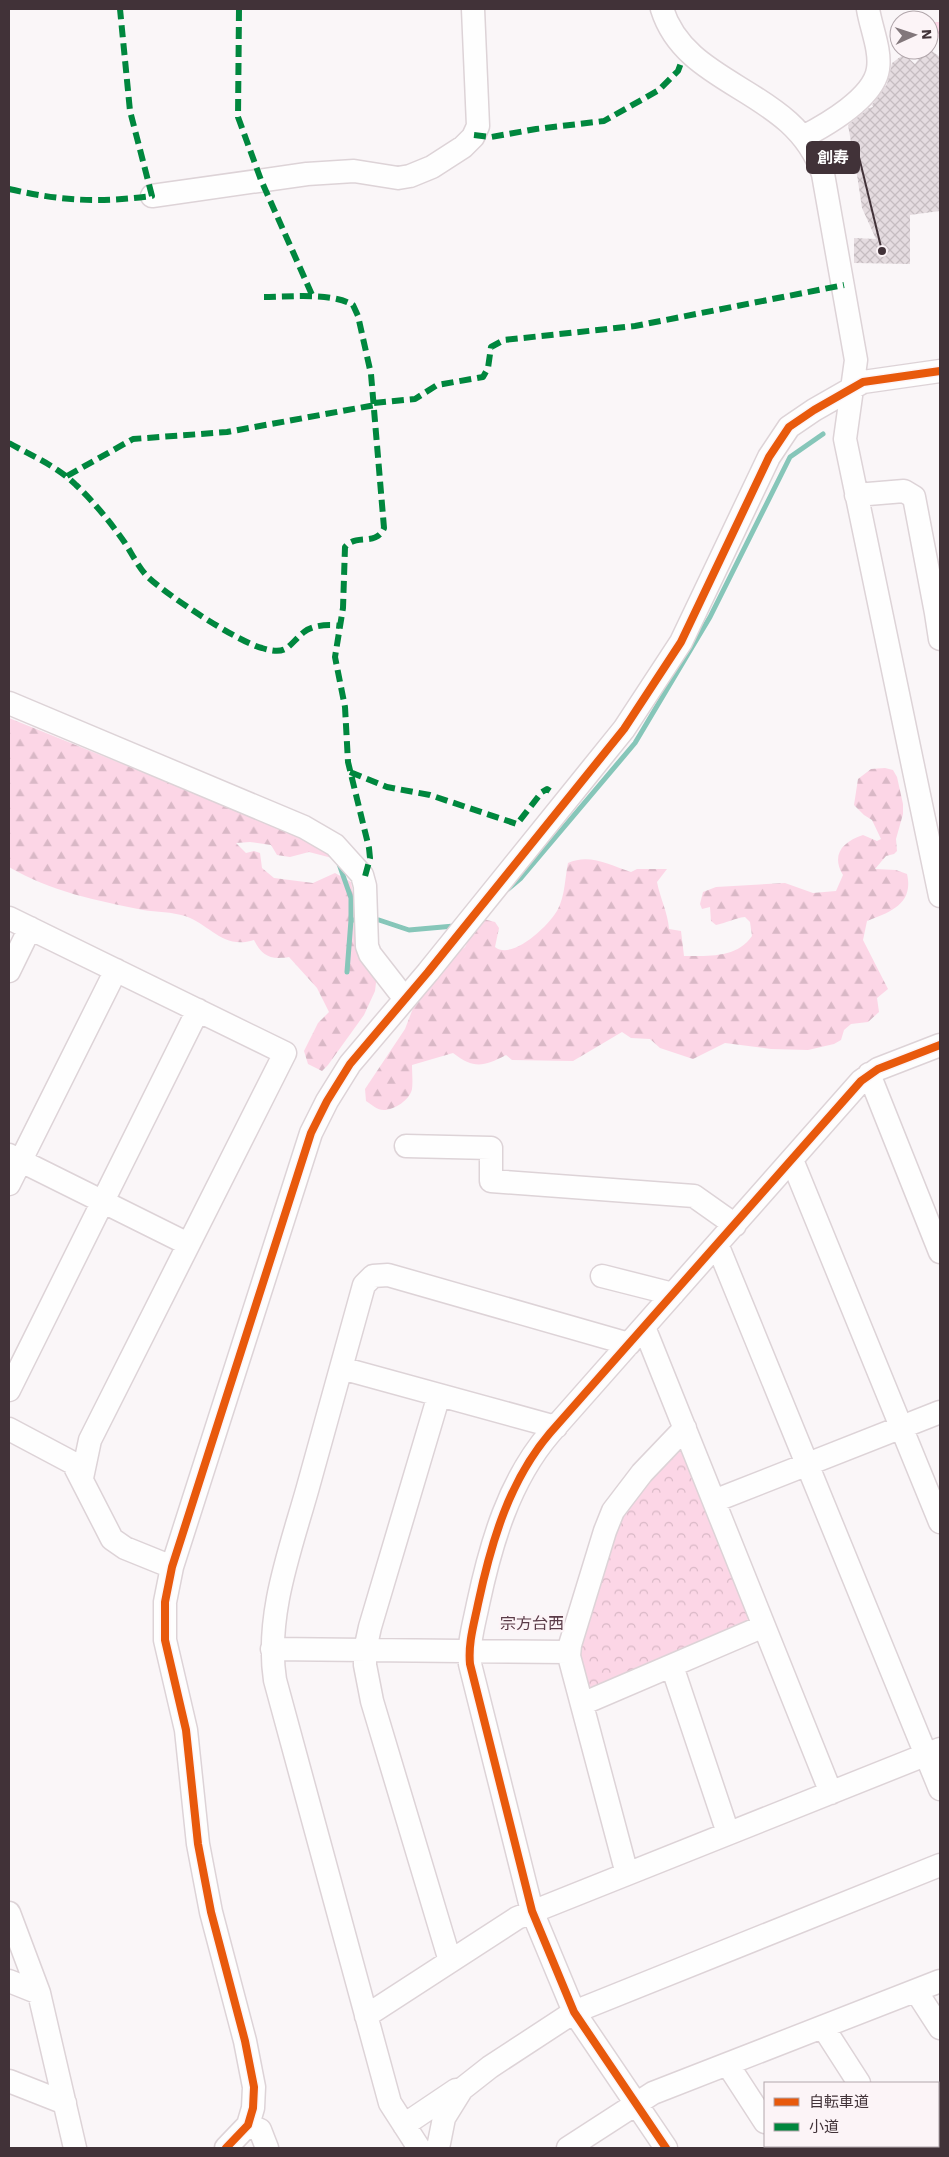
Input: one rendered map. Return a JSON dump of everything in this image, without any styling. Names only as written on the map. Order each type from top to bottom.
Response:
[{"type":"street","points":[[152,196],[307,174],[354,171],[403,177],[432,167],[470,142],[478,126],[473,9]]},
{"type":"street","points":[[662,9],[676,38],[693,57],[784,117],[803,137],[816,156],[826,186],[856,360],[845,439],[940,896]]},
{"type":"street","points":[[803,137],[841,116],[856,102],[876,77],[878,55],[868,9]]},
{"type":"street","points":[[226,2148],[248,2125],[253,2108],[252,2070],[211,1912],[198,1844],[186,1730],[165,1640],[164,1602],[172,1566],[311,1133],[338,1081],[362,1049],[405,999],[624,728],[655,683],[695,616],[761,474],[783,435],[797,421],[852,388],[873,380],[940,371]]},
{"type":"street","points":[[856,495],[904,491],[909,492],[914,497],[938,612],[940,639]]},
{"type":"street","points":[[9,703],[304,826],[330,841],[364,880],[367,946],[370,954],[405,999]]},
{"type":"street","points":[[9,918],[284,1053],[90,1440],[82,1478]]},
{"type":"street","points":[[9,971],[30,928]]},
{"type":"street","points":[[9,1184],[15,1157],[116,970]]},
{"type":"street","points":[[9,1390],[198,1010]]},
{"type":"street","points":[[666,2148],[574,2012],[532,1911],[470,1664],[469,1651],[484,1577],[502,1520],[529,1459],[556,1427],[869,1074],[940,1044]]},
{"type":"street","points":[[869,1074],[940,1252]]},
{"type":"street","points":[[406,1146],[491,1148],[491,1181],[694,1196],[735,1224]]},
{"type":"street","points":[[15,1157],[188,1244]]},
{"type":"street","points":[[792,1160],[940,1522]]},
{"type":"street","points":[[717,1244],[807,1464],[933,1752],[940,1789]]},
{"type":"street","points":[[419,2148],[390,2103],[280,1700],[273,1669],[272,1649],[281,1586],[364,1285],[373,1276],[388,1275],[629,1344]]},
{"type":"street","points":[[602,1276],[673,1294]]},
{"type":"street","points":[[644,1327],[831,1792]]},
{"type":"street","points":[[341,1368],[556,1427]]},
{"type":"street","points":[[439,1395],[370,1627],[365,1650],[372,1701],[450,1961]]},
{"type":"street","points":[[714,1500],[940,1412]]},
{"type":"street","points":[[627,1874],[569,1652],[602,1540],[613,1511],[642,1472],[685,1428]]},
{"type":"street","points":[[9,1429],[73,1463],[112,1539],[125,1548],[172,1566]]},
{"type":"street","points":[[582,1704],[764,1626]]},
{"type":"street","points":[[272,1649],[569,1652]]},
{"type":"street","points":[[672,1666],[728,1833]]},
{"type":"street","points":[[366,2016],[510,1921],[933,1752]]},
{"type":"street","points":[[404,2126],[574,2012],[940,1865]]},
{"type":"street","points":[[9,1913],[38,1993],[75,2148]]},
{"type":"street","points":[[9,1981],[38,1993]]},
{"type":"street","points":[[568,2148],[653,2093],[940,1981]]},
{"type":"street","points":[[916,1991],[940,2028]]},
{"type":"street","points":[[823,2027],[858,2082]]},
{"type":"street","points":[[728,2065],[764,2120]]},
{"type":"street","points":[[438,2148],[441,2126],[451,2103],[462,2089],[490,2067]]},
{"type":"street","points":[[9,2081],[64,2104]]},
{"type":"street","points":[[248,2125],[260,2130],[267,2148]]},
{"type":"green space","points":[[939,22],[940,22],[939,38]]},
{"type":"green space","points":[[9,718],[308,839],[335,856],[332,858],[309,852],[290,857],[277,855],[271,845],[250,842],[236,843],[246,853],[254,851],[260,853],[262,868],[274,878],[313,883],[335,873],[351,882],[356,911],[377,975],[375,991],[364,1015],[322,1071],[308,1064],[304,1051],[318,1023],[329,1012],[317,988],[289,957],[277,958],[267,956],[260,950],[254,940],[234,942],[225,939],[185,916],[143,910],[74,894],[40,883],[9,867]]},
{"type":"green space","points":[[885,768],[893,770],[897,777],[903,804],[903,814],[896,839],[897,851],[886,856],[875,869],[896,870],[907,874],[907,893],[903,900],[892,910],[867,921],[863,940],[888,989],[877,998],[879,1012],[868,1022],[851,1024],[844,1030],[841,1040],[834,1044],[808,1050],[771,1049],[725,1043],[693,1059],[660,1048],[650,1039],[631,1038],[622,1032],[573,1061],[512,1060],[506,1055],[485,1064],[473,1064],[453,1053],[412,1065],[411,1093],[397,1106],[388,1110],[381,1110],[366,1101],[365,1089],[405,1029],[417,998],[448,960],[465,947],[479,918],[495,922],[499,928],[495,947],[502,950],[511,949],[530,939],[554,916],[562,898],[568,863],[584,859],[600,861],[631,872],[637,869],[667,869],[657,882],[669,929],[681,931],[684,956],[713,955],[730,952],[746,943],[752,936],[750,922],[745,917],[716,925],[711,921],[710,907],[702,909],[700,904],[703,892],[716,887],[785,883],[813,893],[836,891],[843,875],[838,861],[844,845],[863,835],[877,841],[881,839],[872,820],[854,805],[858,779],[871,769]]},
{"type":"green space","points":[[676,1444],[685,1446],[750,1614],[746,1624],[593,1688],[589,1688],[578,1657],[608,1537]]},
{"type":"building","points":[[940,57],[940,211],[910,215],[910,264],[854,263],[854,238],[876,239],[862,208],[856,168],[836,171],[831,147],[851,142],[848,125],[869,108],[873,107],[872,105],[887,84],[892,63],[896,60],[911,60],[915,64],[918,60],[939,60]]},
{"type":"waterway","points":[[508,889],[521,878],[635,743],[710,617],[790,457],[823,434]]},
{"type":"waterway","points":[[339,864],[351,898],[351,920]]},
{"type":"waterway","points":[[347,972],[351,920],[361,920]]},
{"type":"waterway","points":[[372,920],[379,920],[409,930],[454,926]]},
{"type":"marked path","points":[[9,189],[80,200],[114,200],[152,196],[130,111],[120,9]]},
{"type":"marked path","points":[[239,9],[238,117],[261,180],[313,297]]},
{"type":"marked path","points":[[474,135],[491,137],[536,129],[604,121],[659,90],[678,71],[682,60]]},
{"type":"marked path","points":[[374,403],[415,399],[437,385],[483,377],[488,368],[491,347],[504,340],[635,326],[844,285]]},
{"type":"marked path","points":[[264,297],[334,298],[353,305],[358,316],[371,374],[384,528],[376,537],[355,541],[345,547],[343,608],[335,657],[345,707],[348,762],[369,848],[370,858],[364,880]]},
{"type":"marked path","points":[[67,476],[133,439],[227,432],[375,405]]},
{"type":"marked path","points":[[9,443],[69,478],[108,520],[146,575],[201,616],[236,637],[262,648],[277,651],[286,648],[304,632],[316,626],[340,626]]},
{"type":"marked path","points":[[350,772],[387,787],[430,795],[517,824],[542,792],[547,789],[550,791]]},
{"type":"cycle path","points":[[226,2148],[248,2125],[253,2108],[254,2087],[245,2041],[211,1912],[198,1844],[186,1730],[165,1640],[165,1602],[172,1567],[311,1133],[327,1101],[350,1064],[428,972],[624,729],[681,642],[769,457],[789,427],[814,410],[863,382],[940,371]]},
{"type":"cycle path","points":[[666,2148],[574,2012],[532,1911],[470,1664],[472,1634],[483,1581],[496,1536],[513,1492],[523,1471],[550,1433],[861,1081],[878,1069],[940,1045]]},
{"type":"place","name":"創寿","points":[[882,251]]},
{"type":"district","name":"宗方台西","points":[[532,1623]]}]
